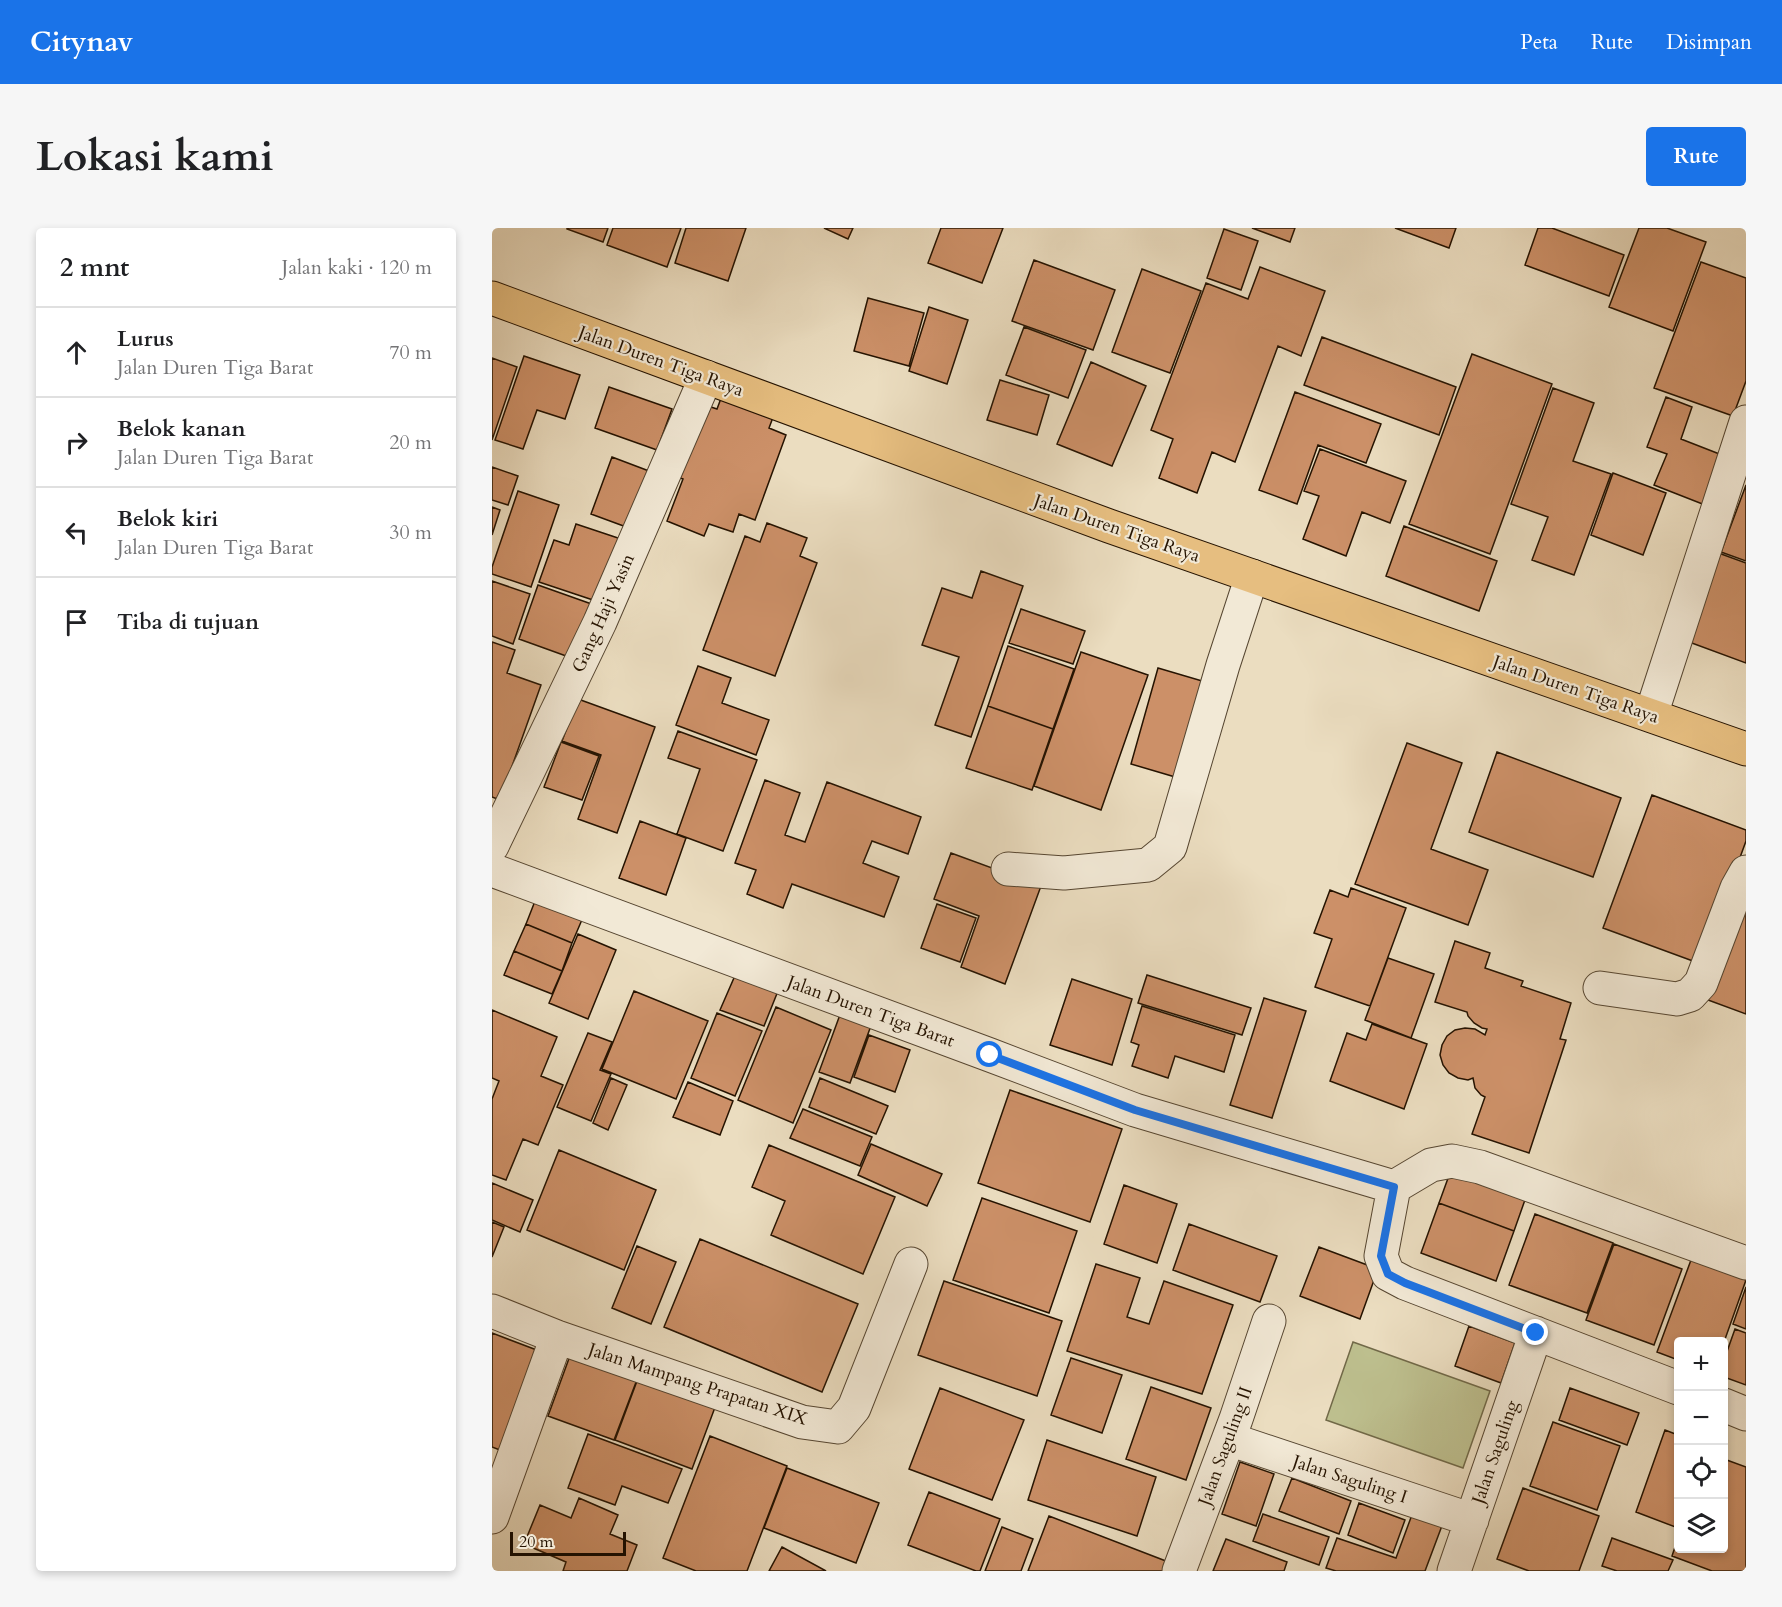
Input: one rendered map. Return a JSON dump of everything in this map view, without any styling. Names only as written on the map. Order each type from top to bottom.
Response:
[{"type":"main road","name":"Jalan Duren Tiga Raya","points":[[492,298],[1012,491],[1746,749]]},
{"type":"street","name":"Gang Haji Yasin","points":[[492,846],[600,622],[706,377]]},
{"type":"street","points":[[1651,715],[1746,422]]},
{"type":"street","points":[[1008,869],[1064,873],[1148,866],[1170,848],[1252,576]]},
{"type":"street","name":"Jalan Duren Tiga Barat","points":[[492,870],[1135,1110],[1394,1187]]},
{"type":"street","points":[[1600,988],[1677,999],[1690,996],[1701,983],[1737,888],[1746,872]]},
{"type":"street","points":[[1674,1386],[1405,1283],[1388,1274],[1381,1256],[1394,1187],[1431,1165],[1452,1161],[1480,1167],[1746,1263]]},
{"type":"street","name":"Jalan Mampang Prapatan XIX","points":[[492,1311],[556,1337],[802,1422],[838,1427],[854,1408],[911,1264]]},
{"type":"street","name":"Jalan Saguling II","points":[[1179,1571],[1229,1439],[1269,1321]]},
{"type":"street","name":"Jalan Saguling","points":[[1454,1571],[1536,1333]]},
{"type":"street","points":[[492,1517],[556,1337]]},
{"type":"street","points":[[1728,1407],[1746,1414]]},
{"type":"street","name":"Jalan Saguling I","points":[[1229,1439],[1472,1520]]},
{"type":"green space","points":[[1353,1342],[1490,1391],[1463,1468],[1326,1420]]},
{"type":"building","points":[[567,228],[608,228],[603,242]]},
{"type":"building","points":[[613,228],[681,228],[667,267],[607,245]]},
{"type":"building","points":[[686,228],[746,228],[728,281],[675,263]]},
{"type":"building","points":[[824,228],[853,228],[848,239]]},
{"type":"building","points":[[941,228],[1003,228],[982,283],[928,263]]},
{"type":"building","points":[[1252,228],[1295,228],[1290,242]]},
{"type":"building","points":[[1395,228],[1456,228],[1449,248]]},
{"type":"building","points":[[1538,228],[1552,228],[1624,255],[1609,296],[1525,265]]},
{"type":"building","points":[[1639,228],[1667,228],[1706,242],[1673,331],[1609,307]]},
{"type":"building","points":[[1224,229],[1258,241],[1241,290],[1207,278]]},
{"type":"building","points":[[1034,260],[1115,290],[1093,350],[1012,321]]},
{"type":"building","points":[[1701,262],[1746,278],[1746,381],[1733,416],[1654,388]]},
{"type":"building","points":[[1260,267],[1325,291],[1301,356],[1278,346],[1235,462],[1212,452],[1197,493],[1159,478],[1173,439],[1151,430],[1206,283],[1248,299]]},
{"type":"building","points":[[1142,269],[1201,291],[1170,373],[1112,352]]},
{"type":"building","points":[[868,298],[924,313],[909,366],[854,351]]},
{"type":"building","points":[[929,307],[968,320],[947,384],[909,371]]},
{"type":"building","points":[[1024,327],[1086,350],[1068,398],[1006,375]]},
{"type":"building","points":[[1322,337],[1456,387],[1439,435],[1304,385]]},
{"type":"building","points":[[1472,354],[1552,384],[1490,554],[1409,524]]},
{"type":"building","points":[[524,356],[580,375],[565,419],[537,410],[523,449],[495,440]]},
{"type":"building","points":[[492,358],[517,367],[492,440]]},
{"type":"building","points":[[1091,362],[1146,386],[1112,466],[1057,444]]},
{"type":"building","points":[[1000,380],[1049,395],[1037,435],[987,420]]},
{"type":"building","points":[[609,387],[672,409],[657,450],[595,428]]},
{"type":"building","points":[[1553,388],[1594,403],[1573,461],[1611,474],[1574,575],[1532,560],[1548,517],[1511,504]]},
{"type":"building","points":[[1295,392],[1381,424],[1366,463],[1318,445],[1297,504],[1259,490]]},
{"type":"building","points":[[723,393],[775,412],[769,428],[786,435],[755,520],[739,514],[733,532],[709,524],[704,536],[667,521],[683,479],[672,475],[699,403],[717,409]]},
{"type":"building","points":[[1666,397],[1692,407],[1681,439],[1722,455],[1705,505],[1654,485],[1667,454],[1647,447]]},
{"type":"building","points":[[1320,449],[1406,481],[1390,523],[1362,512],[1346,556],[1303,539],[1319,496],[1304,491]]},
{"type":"building","points":[[612,457],[649,471],[629,528],[591,514]]},
{"type":"building","points":[[492,467],[518,476],[508,505],[492,500]]},
{"type":"building","points":[[1613,473],[1666,493],[1643,555],[1591,535]]},
{"type":"building","points":[[1746,485],[1746,561],[1721,552]]},
{"type":"building","points":[[518,491],[559,505],[531,587],[492,574],[492,567]]},
{"type":"building","points":[[492,507],[500,510],[492,535]]},
{"type":"building","points":[[767,523],[807,538],[800,556],[817,563],[775,676],[703,650],[745,536],[760,542]]},
{"type":"building","points":[[576,524],[624,540],[602,603],[539,582],[554,540],[569,545]]},
{"type":"building","points":[[1404,526],[1497,561],[1479,611],[1386,576]]},
{"type":"building","points":[[1713,551],[1746,563],[1746,663],[1681,639]]},
{"type":"building","points":[[981,571],[1023,586],[971,737],[935,725],[959,657],[922,645],[942,588],[972,598]]},
{"type":"building","points":[[492,581],[530,594],[513,644],[492,636]]},
{"type":"building","points":[[538,585],[600,607],[580,661],[519,639]]},
{"type":"building","points":[[1021,609],[1085,631],[1073,664],[1009,643]]},
{"type":"building","points":[[492,642],[515,650],[507,673],[541,685],[500,800],[492,797]]},
{"type":"building","points":[[1008,646],[1074,669],[1053,729],[988,706]]},
{"type":"building","points":[[1081,652],[1148,675],[1101,810],[1034,786]]},
{"type":"building","points":[[698,666],[731,678],[722,703],[769,720],[756,755],[676,725]]},
{"type":"building","points":[[1158,668],[1209,683],[1182,779],[1131,764]]},
{"type":"building","points":[[578,699],[655,727],[617,833],[578,819],[601,755],[562,741]]},
{"type":"building","points":[[988,706],[1053,729],[1032,790],[966,768]]},
{"type":"building","points":[[678,731],[757,760],[723,851],[677,834],[700,769],[668,758]]},
{"type":"building","points":[[561,742],[599,756],[582,800],[544,787]]},
{"type":"building","points":[[1407,743],[1462,763],[1431,849],[1488,870],[1468,925],[1355,884]]},
{"type":"building","points":[[1497,752],[1621,798],[1593,877],[1469,832]]},
{"type":"building","points":[[765,780],[800,793],[785,835],[805,842],[827,782],[921,817],[908,854],[872,841],[863,863],[899,877],[884,917],[792,884],[783,908],[747,894],[756,870],[735,863]]},
{"type":"building","points":[[1652,795],[1746,830],[1746,841],[1701,964],[1603,928]]},
{"type":"building","points":[[640,821],[686,838],[666,895],[619,878]]},
{"type":"building","points":[[951,853],[1041,886],[1005,984],[961,967],[979,916],[934,899]]},
{"type":"building","points":[[1351,888],[1406,908],[1370,1006],[1315,987],[1332,939],[1314,933],[1330,890],[1348,897]]},
{"type":"building","points":[[1746,890],[1746,1014],[1700,997]]},
{"type":"building","points":[[537,896],[584,915],[572,943],[526,924]]},
{"type":"building","points":[[937,904],[976,918],[960,962],[921,948]]},
{"type":"building","points":[[526,924],[572,943],[562,971],[514,951]]},
{"type":"building","points":[[578,934],[616,950],[588,1019],[549,1003]]},
{"type":"building","points":[[1455,941],[1490,953],[1485,968],[1523,981],[1521,986],[1571,1003],[1560,1039],[1566,1040],[1529,1153],[1472,1134],[1485,1097],[1475,1088],[1473,1078],[1468,1080],[1458,1078],[1449,1073],[1443,1065],[1440,1055],[1447,1036],[1455,1030],[1465,1028],[1475,1029],[1485,1035],[1487,1029],[1474,1023],[1467,1012],[1435,1002]]},
{"type":"building","points":[[514,951],[562,971],[552,994],[504,975]]},
{"type":"building","points":[[1388,958],[1434,974],[1411,1038],[1365,1020]]},
{"type":"building","points":[[737,971],[780,986],[764,1026],[720,1010]]},
{"type":"building","points":[[1147,975],[1251,1008],[1242,1035],[1138,1003]]},
{"type":"building","points":[[1072,979],[1132,999],[1112,1065],[1050,1045]]},
{"type":"building","points":[[634,991],[708,1021],[676,1099],[602,1069]]},
{"type":"building","points":[[1264,998],[1306,1011],[1272,1118],[1230,1105]]},
{"type":"building","points":[[845,1001],[876,1012],[850,1083],[819,1072]]},
{"type":"building","points":[[1142,1006],[1235,1035],[1224,1072],[1175,1056],[1168,1078],[1132,1066],[1139,1045],[1131,1042]]},
{"type":"building","points":[[776,1007],[831,1030],[793,1123],[738,1100]]},
{"type":"building","points":[[492,1010],[557,1037],[541,1076],[563,1085],[538,1145],[523,1139],[506,1180],[492,1175],[492,1099],[499,1081],[492,1078]]},
{"type":"building","points":[[717,1013],[762,1031],[735,1096],[691,1078]]},
{"type":"building","points":[[1372,1024],[1427,1044],[1404,1109],[1330,1081],[1347,1033],[1366,1040]]},
{"type":"building","points":[[588,1033],[612,1042],[600,1070],[611,1074],[591,1121],[557,1107]]},
{"type":"building","points":[[869,1035],[910,1050],[895,1092],[854,1077]]},
{"type":"building","points":[[611,1078],[627,1085],[608,1130],[593,1123]]},
{"type":"building","points":[[820,1078],[888,1106],[876,1134],[809,1107]]},
{"type":"building","points":[[688,1082],[733,1101],[720,1135],[673,1117]]},
{"type":"building","points":[[1010,1090],[1122,1129],[1090,1222],[978,1183]]},
{"type":"building","points":[[803,1109],[872,1137],[860,1166],[790,1138]]},
{"type":"building","points":[[871,1144],[942,1174],[927,1206],[858,1175]]},
{"type":"building","points":[[769,1145],[895,1197],[863,1274],[771,1235],[785,1201],[752,1187]]},
{"type":"building","points":[[559,1150],[656,1190],[624,1270],[527,1230]]},
{"type":"building","points":[[1451,1170],[1526,1197],[1514,1231],[1439,1203]]},
{"type":"building","points":[[492,1183],[533,1200],[520,1232],[492,1220]]},
{"type":"building","points":[[1124,1185],[1177,1204],[1157,1263],[1104,1244]]},
{"type":"building","points":[[982,1198],[1077,1231],[1049,1313],[953,1280]]},
{"type":"building","points":[[1439,1203],[1514,1231],[1496,1281],[1421,1253]]},
{"type":"building","points":[[1535,1214],[1613,1243],[1587,1313],[1509,1285]]},
{"type":"building","points":[[492,1222],[504,1227],[492,1257]]},
{"type":"building","points":[[1189,1224],[1277,1256],[1260,1302],[1173,1270]]},
{"type":"building","points":[[700,1239],[858,1304],[822,1392],[664,1327]]},
{"type":"building","points":[[1614,1244],[1682,1269],[1654,1345],[1586,1320]]},
{"type":"building","points":[[637,1246],[676,1262],[651,1324],[612,1308]]},
{"type":"building","points":[[1319,1247],[1378,1269],[1360,1319],[1300,1296]]},
{"type":"building","points":[[1691,1260],[1746,1280],[1726,1337],[1674,1337],[1674,1358],[1657,1352]]},
{"type":"building","points":[[1096,1264],[1140,1278],[1127,1317],[1149,1324],[1164,1281],[1233,1305],[1202,1394],[1067,1351]]},
{"type":"building","points":[[944,1281],[1062,1321],[1037,1396],[918,1355]]},
{"type":"building","points":[[1746,1287],[1746,1329],[1733,1324]]},
{"type":"building","points":[[1469,1326],[1515,1343],[1501,1383],[1455,1366]]},
{"type":"building","points":[[1735,1329],[1746,1333],[1746,1385],[1728,1378],[1728,1349]]},
{"type":"building","points":[[492,1333],[542,1352],[505,1452],[492,1447]]},
{"type":"building","points":[[571,1353],[638,1377],[614,1440],[548,1416]]},
{"type":"building","points":[[1071,1358],[1122,1375],[1102,1433],[1051,1415]]},
{"type":"building","points":[[640,1373],[717,1402],[692,1469],[615,1440]]},
{"type":"building","points":[[1151,1387],[1211,1408],[1186,1480],[1126,1459]]},
{"type":"building","points":[[940,1388],[1024,1420],[992,1500],[909,1469]]},
{"type":"building","points":[[1570,1388],[1639,1413],[1627,1445],[1559,1420]]},
{"type":"building","points":[[1553,1422],[1620,1446],[1597,1510],[1530,1486]]},
{"type":"building","points":[[1665,1430],[1674,1433],[1674,1526],[1636,1512]]},
{"type":"building","points":[[588,1434],[682,1469],[668,1503],[622,1486],[615,1505],[568,1488]]},
{"type":"building","points":[[710,1436],[787,1466],[747,1571],[696,1571],[663,1558]]},
{"type":"building","points":[[1047,1440],[1156,1477],[1137,1536],[1028,1500]]},
{"type":"building","points":[[1728,1460],[1746,1467],[1746,1571],[1712,1571],[1672,1556],[1674,1550],[1674,1553],[1728,1553]]},
{"type":"building","points":[[1240,1462],[1274,1474],[1256,1526],[1222,1514]]},
{"type":"building","points":[[787,1468],[879,1503],[856,1563],[764,1528]]},
{"type":"building","points":[[1292,1478],[1351,1501],[1339,1534],[1279,1511]]},
{"type":"building","points":[[1523,1488],[1599,1516],[1579,1571],[1529,1571],[1497,1559]]},
{"type":"building","points":[[929,1492],[1000,1519],[980,1571],[908,1545]]},
{"type":"building","points":[[579,1498],[618,1515],[610,1534],[637,1545],[627,1571],[563,1571],[566,1562],[524,1544],[540,1505],[571,1518]]},
{"type":"building","points":[[1359,1503],[1405,1520],[1393,1553],[1348,1535]]},
{"type":"building","points":[[1413,1512],[1443,1523],[1425,1571],[1336,1571],[1326,1568],[1337,1538],[1396,1558]]},
{"type":"building","points":[[1263,1514],[1329,1537],[1319,1565],[1253,1541]]},
{"type":"building","points":[[1049,1516],[1171,1563],[1167,1571],[1028,1571]]},
{"type":"building","points":[[1002,1527],[1033,1539],[1021,1571],[985,1571]]},
{"type":"building","points":[[1612,1538],[1673,1560],[1668,1571],[1617,1571],[1602,1566]]},
{"type":"building","points":[[1226,1539],[1287,1562],[1284,1571],[1213,1571]]},
{"type":"building","points":[[782,1547],[826,1571],[769,1571]]},
{"type":"route","points":[[990,1055],[1135,1110],[1394,1187],[1381,1256],[1388,1274],[1405,1283],[1536,1333]]}]
